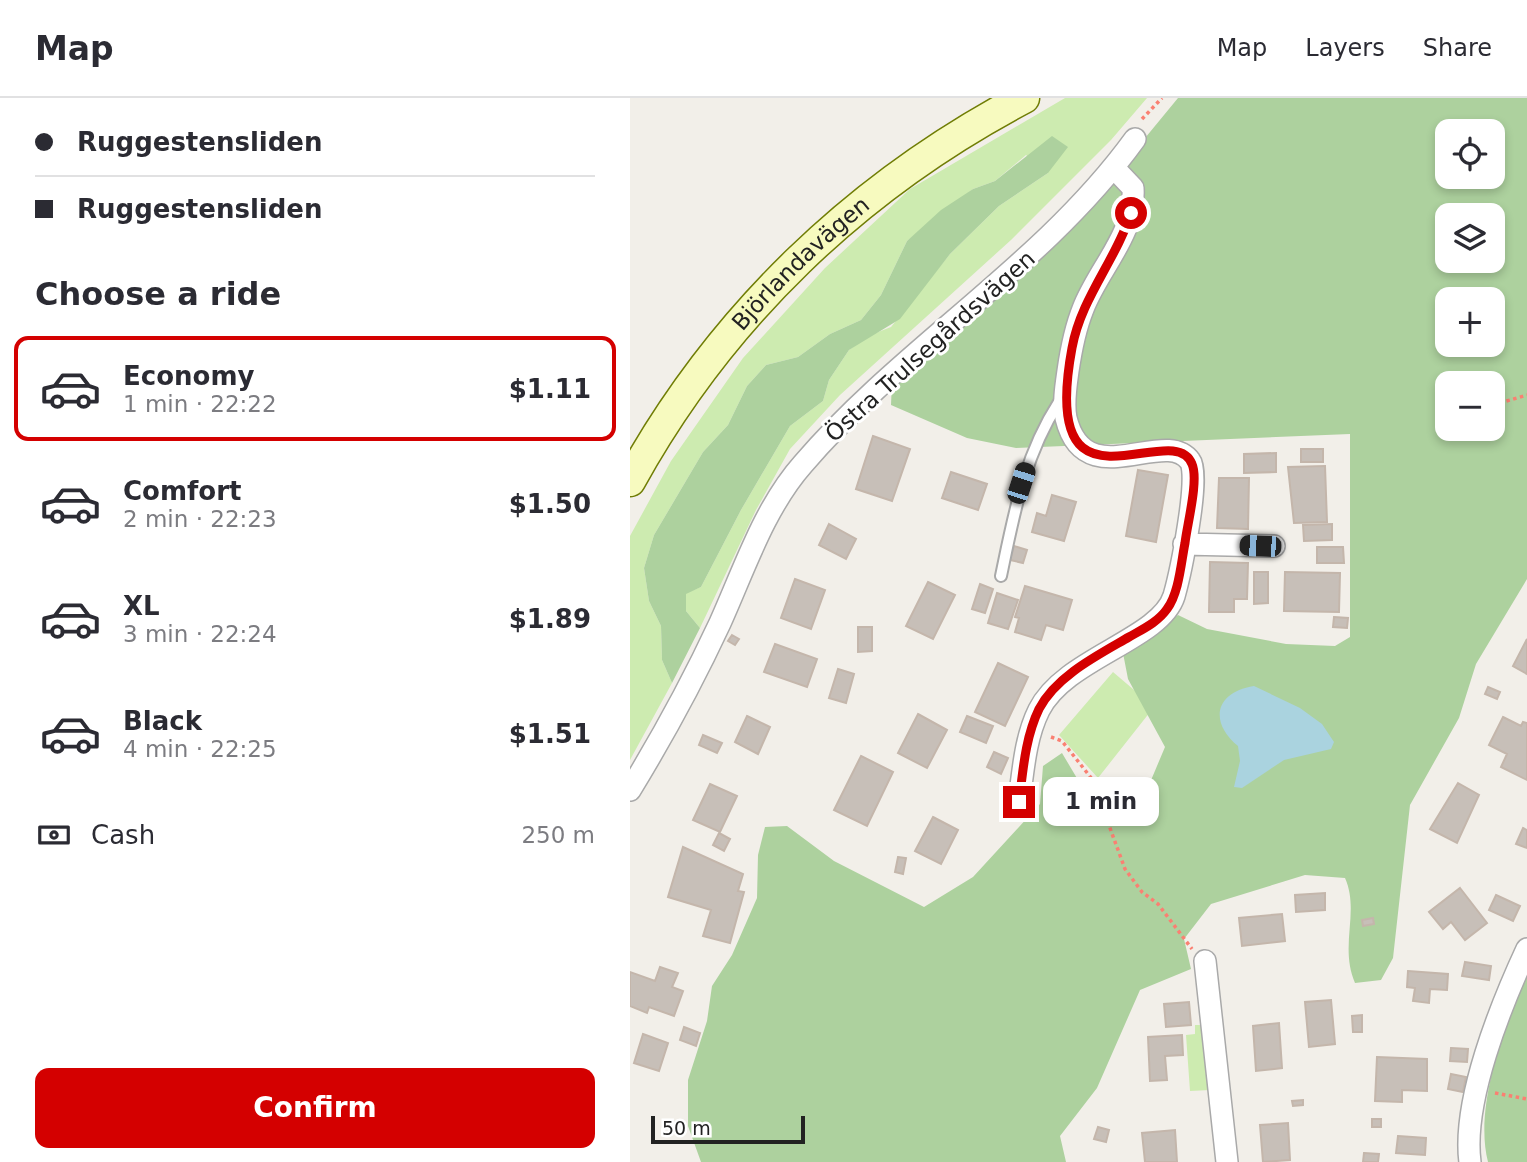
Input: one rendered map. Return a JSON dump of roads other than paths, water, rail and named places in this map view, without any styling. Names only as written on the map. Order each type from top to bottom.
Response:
[{"type":"street","name":"Björlandavägen","points":[[630,481],[692,384],[734,327],[778,279],[821,238],[906,169],[1024,98]]},
{"type":"street","name":"Östra Trulsegårdsvägen","points":[[630,790],[700,667],[762,529],[801,466],[875,390],[1041,245],[1114,168],[1135,139]]},
{"type":"street","points":[[1019,802],[1028,741],[1040,708],[1049,695],[1095,656],[1148,627],[1169,607],[1184,544],[1194,480],[1191,461],[1177,452],[1118,457],[1093,454],[1081,449],[1072,435],[1066,402],[1072,345],[1083,308],[1131,213],[1133,188],[1114,168]]},
{"type":"street","points":[[1184,544],[1274,546]]},
{"type":"street","points":[[1470,1162],[1469,1126],[1478,1090],[1495,1029],[1527,949]]},
{"type":"street","points":[[1205,961],[1227,1162]]},
{"type":"lane","points":[[1001,576],[1028,460],[1059,402],[1066,402]]},
{"type":"water","points":[[1254,686],[1300,708],[1322,724],[1334,742],[1331,749],[1284,760],[1242,788],[1234,787],[1240,761],[1238,746],[1223,727],[1220,709],[1231,694]]}]
